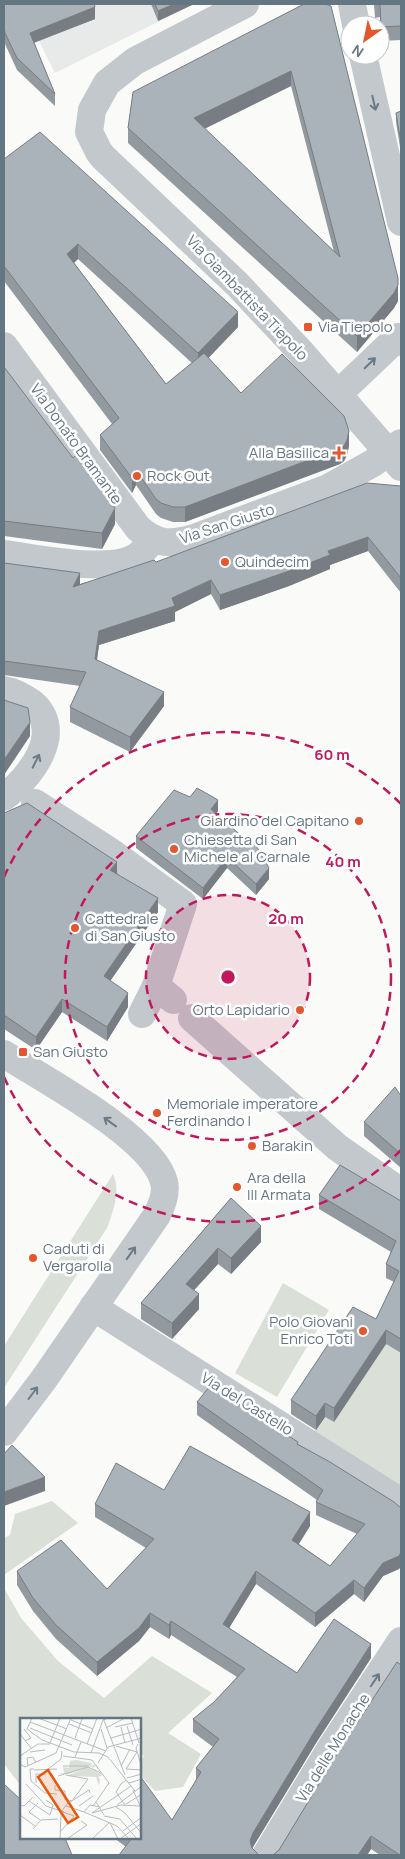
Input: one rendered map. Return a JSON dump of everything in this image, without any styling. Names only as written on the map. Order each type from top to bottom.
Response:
[{"type":"street","name":"Via Giambattista Tiepolo","points":[[245,4],[134,61],[107,83],[92,110],[89,132],[99,152],[237,284],[338,394],[397,454]]},
{"type":"street","points":[[365,65],[401,222]]},
{"type":"street","points":[[338,394],[400,337]]},
{"type":"street","name":"Via Donato Bramante","points":[[4,346],[138,528],[152,539]]},
{"type":"street","name":"Via San Giusto","points":[[152,539],[165,542],[184,541],[262,514],[328,488],[397,454]]},
{"type":"street","points":[[4,554],[94,565],[114,564],[132,559],[140,554],[152,539]]},
{"type":"street","points":[[4,690],[19,695],[34,706],[45,721],[46,732],[43,746],[32,770],[4,797]]},
{"type":"street","points":[[35,803],[113,847],[183,904],[174,1001]]},
{"type":"street","points":[[142,1014],[174,1001]]},
{"type":"street","points":[[174,1001],[338,1147],[401,1192]]},
{"type":"street","points":[[4,1432],[44,1379],[158,1215],[164,1197],[164,1182],[154,1162],[114,1124],[11,1058]]},
{"type":"street","name":"Via del Castello","points":[[93,1307],[401,1502]]},
{"type":"street","name":"Via delle Monache","points":[[266,1855],[329,1751],[401,1641]]},
{"type":"shaded area","points":[[4,4],[194,4],[55,73],[24,11]]},
{"type":"shaded area","points":[[113,1174],[116,1194],[114,1208],[107,1228],[4,1388],[4,1346]]},
{"type":"shaded area","points":[[283,1283],[329,1310],[277,1397],[235,1373]]},
{"type":"shaded area","points":[[386,1344],[401,1353],[401,1489],[314,1432],[325,1417],[334,1422]]},
{"type":"shaded area","points":[[52,1501],[78,1523],[4,1575],[4,1538],[10,1535],[15,1514]]},
{"type":"shaded area","points":[[4,1588],[21,1618],[58,1661],[104,1698],[152,1656],[212,1693],[168,1733],[201,1754],[183,1787],[155,1791],[141,1776],[141,1760],[144,1756],[141,1754],[141,1718],[20,1718],[20,1785],[4,1764]]},
{"type":"building","points":[[4,4],[94,4],[95,7],[30,33],[55,94],[17,58],[5,33]]},
{"type":"building","points":[[155,4],[174,4],[158,11]]},
{"type":"building","points":[[304,4],[325,4],[331,6],[340,43],[340,65],[346,65],[398,278],[398,285],[394,293],[357,336],[128,128],[133,92]],"holes":[[[291,71],[340,257],[194,118]]]},
{"type":"building","points":[[380,4],[401,4],[401,26],[390,27],[390,15],[380,15]]},
{"type":"building","points":[[401,111],[401,143],[396,113]]},
{"type":"building","points":[[40,132],[238,312],[198,353],[78,244],[67,254],[166,384],[204,353],[241,393],[282,354],[344,416],[349,431],[344,446],[185,507],[173,507],[161,503],[156,499],[136,470],[132,478],[100,435],[119,418],[4,266],[4,159]]},
{"type":"building","points":[[4,367],[73,458],[76,455],[115,508],[102,533],[4,521]]},
{"type":"building","points":[[367,483],[401,486],[401,578],[368,537],[328,551],[330,555],[220,595],[211,580],[172,598],[175,606],[99,631],[95,659],[164,692],[130,737],[70,707],[86,672],[4,661],[4,563],[80,573],[73,587],[154,560],[156,562]]},
{"type":"building","points":[[4,700],[28,708],[30,722],[4,760]]},
{"type":"building","name":"Chiesetta di San Michele al Carnale","points":[[197,788],[218,800],[211,809],[245,839],[250,835],[269,868],[256,884],[227,857],[203,888],[136,836],[174,790],[190,797]]},
{"type":"building","name":"Cattedrale di San Giusto","points":[[27,803],[117,862],[110,870],[158,898],[104,976],[128,993],[107,1027],[62,999],[36,1037],[4,1015],[4,813]]},
{"type":"building","points":[[395,1087],[401,1096],[401,1154],[364,1122]]},
{"type":"building","points":[[340,1165],[401,1201],[401,1339],[386,1330],[334,1408],[325,1403],[316,1416],[291,1400],[353,1307],[376,1319],[399,1271],[386,1264],[396,1241],[319,1195]]},
{"type":"building","points":[[231,1198],[261,1226],[231,1258],[218,1248],[186,1284],[199,1294],[172,1323],[141,1303]]},
{"type":"building","points":[[210,1386],[298,1442],[297,1444],[394,1502],[401,1508],[401,1552],[399,1556],[383,1563],[364,1588],[354,1580],[315,1613],[256,1571],[223,1624],[297,1673],[334,1619],[371,1644],[316,1729],[253,1833],[250,1841],[252,1848],[259,1855],[119,1855],[131,1839],[141,1839],[141,1777],[172,1820],[201,1772],[196,1768],[219,1739],[193,1719],[214,1702],[245,1669],[171,1621],[169,1625],[150,1613],[139,1628],[97,1662],[56,1625],[33,1598],[17,1571],[61,1540],[107,1589],[154,1539],[95,1504],[116,1463],[164,1490],[190,1446],[310,1512],[292,1540],[330,1566],[365,1524],[316,1502],[323,1490],[197,1402]]},
{"type":"building","points":[[12,1445],[45,1477],[4,1492],[4,1454]]},
{"type":"building","points":[[397,1662],[401,1665],[400,1855],[371,1836],[358,1855],[273,1855],[279,1850],[342,1746]]},
{"type":"building","points":[[4,1784],[20,1799],[20,1839],[65,1839],[72,1855],[4,1855]]},
{"type":"place","name":"Via Tiepolo","points":[[308,327]]},
{"type":"place","name":"Alla Basilica","points":[[339,453]]},
{"type":"place","name":"Rock Out","points":[[137,476]]},
{"type":"place","name":"Quindecim","points":[[225,562]]},
{"type":"place","name":"Giardino del Capitano","points":[[359,821]]},
{"type":"place","name":"Chiesetta di San Michele al Carnale","points":[[174,849]]},
{"type":"place","name":"Cattedrale di San Giusto","points":[[75,928]]},
{"type":"place","name":"Orto Lapidario","points":[[300,1010]]},
{"type":"place","name":"San Giusto","points":[[23,1052]]},
{"type":"place","name":"Memoriale imperatore Ferdinando I","points":[[157,1113]]},
{"type":"place","name":"Barakin","points":[[252,1146]]},
{"type":"place","name":"Ara della III Armata","points":[[237,1187]]},
{"type":"place","name":"Caduti di Vergarolla","points":[[33,1258]]},
{"type":"place","name":"Polo Giovani Enrico Toti","points":[[363,1331]]}]
